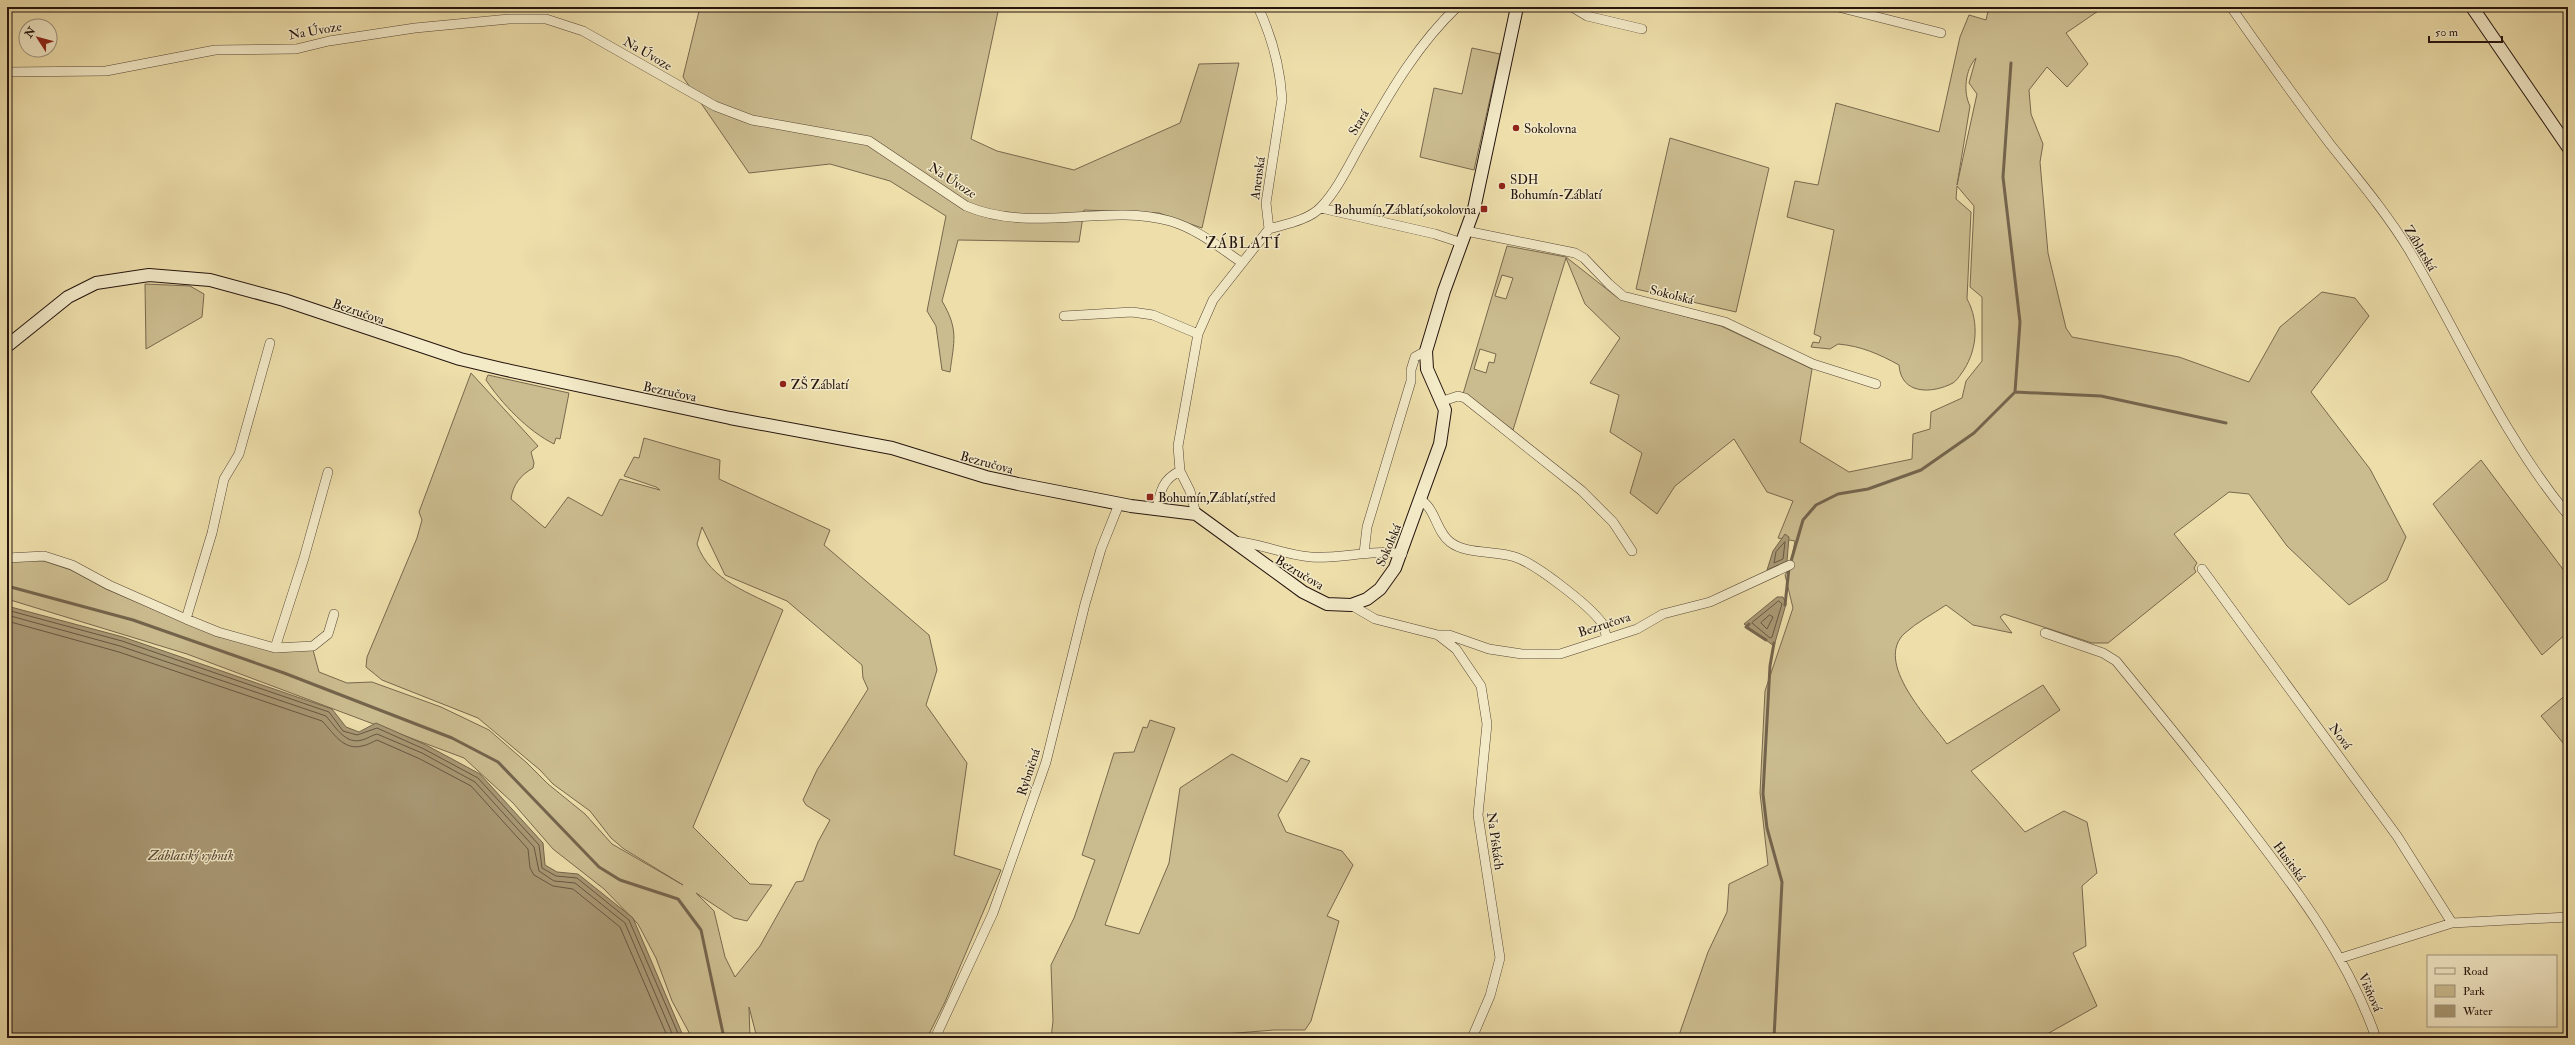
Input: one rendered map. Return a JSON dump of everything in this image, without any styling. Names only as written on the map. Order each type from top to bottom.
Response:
[{"type":"main road","name":"Sokolská","points":[[1327,604],[1351,605],[1367,598],[1380,589],[1391,576],[1402,554],[1443,436],[1446,416],[1443,401],[1427,369],[1426,352],[1478,194],[1517,7]]},
{"type":"main road","points":[[2472,7],[2568,147]]},
{"type":"main road","name":"Bezručova","points":[[7,346],[68,298],[96,283],[149,275],[195,277],[238,286],[419,346],[502,369],[730,418],[892,448],[986,477],[1119,504],[1196,514],[1303,592],[1327,604]]},
{"type":"street","name":"Anenská","points":[[1258,7],[1275,49],[1281,83],[1282,99],[1266,203],[1269,229]]},
{"type":"street","name":"Stará","points":[[1269,229],[1302,219],[1321,208],[1337,186],[1377,115],[1407,68],[1426,41],[1457,7]]},
{"type":"street","points":[[1572,7],[1587,16],[1642,29]]},
{"type":"street","points":[[1838,7],[1942,33]]},
{"type":"street","name":"Záblatská","points":[[2231,7],[2285,85],[2382,211],[2408,249],[2472,367],[2544,486],[2568,515]]},
{"type":"street","name":"Na Úvoze","points":[[7,72],[106,71],[228,49],[296,49],[329,41],[416,28],[509,19],[546,19],[583,31],[715,106],[752,120],[856,136],[869,141],[966,206],[979,212],[1008,218],[1156,218],[1186,226],[1241,262]]},
{"type":"street","points":[[1321,208],[1435,234],[1462,243]]},
{"type":"street","points":[[1196,514],[1190,492],[1180,471],[1179,432],[1198,334],[1209,307],[1241,262],[1269,229]]},
{"type":"street","name":"Sokolská","points":[[1466,231],[1574,253],[1584,258],[1608,284],[1624,296],[1725,322],[1813,364],[1876,384]]},
{"type":"street","points":[[1064,316],[1132,312],[1153,315],[1198,334]]},
{"type":"street","points":[[186,619],[212,533],[224,479],[239,454],[270,343]]},
{"type":"street","points":[[1364,553],[1367,527],[1411,381],[1411,370],[1415,357],[1426,352]]},
{"type":"street","points":[[1443,401],[1458,396],[1465,398],[1582,491],[1613,522],[1632,551]]},
{"type":"street","points":[[1157,509],[1160,493],[1166,480],[1180,471]]},
{"type":"street","points":[[275,648],[304,558],[328,472]]},
{"type":"street","points":[[1421,500],[1430,508],[1441,530],[1450,542],[1463,548],[1515,557],[1536,567],[1594,614],[1603,624],[1607,638]]},
{"type":"street","name":"Rybničná","points":[[935,1038],[993,913],[1046,762],[1085,604],[1101,549],[1119,504]]},
{"type":"street","points":[[1232,541],[1248,542],[1286,553],[1311,557],[1364,553],[1402,554]]},
{"type":"street","points":[[7,558],[44,556],[72,565],[109,585],[186,619],[218,632],[275,648],[313,646],[328,634],[334,614]]},
{"type":"street","name":"Bezručova","points":[[1351,605],[1375,619],[1438,635],[1449,635],[1489,649],[1522,654],[1560,654],[1637,629],[1663,614],[1710,602],[1790,565]]},
{"type":"street","name":"Nová","points":[[2202,569],[2392,830],[2452,923]]},
{"type":"street","name":"Husitská","points":[[2045,634],[2103,653],[2116,662],[2200,764],[2262,845],[2341,958]]},
{"type":"street","name":"Na Pískách","points":[[1438,635],[1456,649],[1481,686],[1487,724],[1478,815],[1500,958],[1490,996],[1472,1038]]},
{"type":"street","points":[[2341,958],[2452,923],[2568,917]]},
{"type":"street","name":"Višňová","points":[[2341,958],[2366,1009],[2376,1038]]},
{"type":"green space","points":[[700,7],[999,7],[971,139],[997,151],[1074,170],[1180,123],[1199,64],[1239,63],[1202,228],[1159,213],[1084,210],[1079,242],[958,240],[942,301],[951,320],[954,344],[950,372],[942,370],[936,326],[927,311],[946,216],[890,181],[830,164],[749,173],[683,77]]},
{"type":"green space","points":[[1989,7],[2104,7],[2066,33],[2088,64],[2067,87],[2047,67],[2029,90],[2031,114],[2043,144],[2040,162],[2048,253],[2066,328],[2072,337],[2179,357],[2249,382],[2280,327],[2322,292],[2355,298],[2369,316],[2311,392],[2370,469],[2406,537],[2387,580],[2349,605],[2287,546],[2249,494],[2229,492],[2174,534],[2197,563],[2194,568],[2196,572],[2108,643],[2092,643],[2004,614],[2000,617],[2012,633],[1973,625],[1946,605],[1905,633],[1897,645],[1896,659],[1899,674],[1907,690],[1917,706],[1947,744],[2043,685],[2060,710],[1971,771],[2025,832],[2064,811],[2087,822],[2097,873],[2082,886],[2086,946],[2073,953],[2097,1006],[2040,1038],[1678,1038],[1708,952],[1727,912],[1729,884],[1768,865],[1760,793],[1765,691],[1793,608],[1785,575],[1790,567],[1795,541],[1778,538],[1793,501],[1767,492],[1734,439],[1675,486],[1657,514],[1630,493],[1642,453],[1610,432],[1619,395],[1590,383],[1620,338],[1585,304],[1566,258],[1513,430],[1463,394],[1507,246],[1566,257],[1618,298],[1721,326],[1812,369],[1800,442],[1849,472],[1912,459],[1913,434],[1930,429],[1931,412],[1962,398],[1966,381],[1982,361],[1982,297],[1970,287],[1974,206],[1957,186],[1956,199],[1971,212],[1967,299],[1974,317],[1975,337],[1971,357],[1953,383],[1945,387],[1927,390],[1911,387],[1905,382],[1901,375],[1899,365],[1870,351],[1838,344],[1830,349],[1811,347],[1813,342],[1819,343],[1821,337],[1814,334],[1834,230],[1787,217],[1795,181],[1818,185],[1836,103],[1939,132],[1960,37],[1969,15],[1986,20]],"holes":[[[1976,58],[1969,83],[1977,94],[1957,185],[1970,106],[1966,94],[1966,81],[1969,69]],[[1502,275],[1513,278],[1506,299],[1495,296]],[[1480,349],[1496,354],[1494,363],[1489,362],[1486,373],[1474,369]]]},
{"type":"green space","points":[[1472,48],[1500,54],[1474,170],[1420,157],[1434,88],[1462,94]]},
{"type":"green space","points":[[1670,138],[1769,168],[1736,312],[1636,289]]},
{"type":"green space","points":[[145,284],[190,286],[204,294],[202,317],[146,349]]},
{"type":"green space","points":[[471,373],[538,446],[531,452],[534,463],[533,468],[518,480],[511,499],[545,528],[568,497],[602,516],[620,479],[660,490],[656,487],[624,476],[634,457],[639,458],[644,438],[720,460],[719,479],[830,530],[824,545],[929,635],[937,670],[926,705],[967,763],[954,855],[1001,870],[945,1002],[927,1038],[757,1038],[749,1007],[750,1038],[692,1038],[672,1001],[656,958],[638,924],[604,889],[553,849],[513,803],[464,758],[187,654],[7,599],[7,563],[18,560],[44,561],[71,570],[106,589],[219,637],[313,650],[319,672],[347,683],[372,682],[441,707],[489,730],[527,763],[548,784],[585,814],[612,844],[683,885],[624,849],[611,838],[590,811],[553,784],[540,770],[478,718],[382,680],[366,667],[367,657],[417,538],[422,520],[419,512]],"holes":[[[702,527],[725,575],[787,601],[862,665],[863,678],[868,689],[817,770],[803,800],[806,805],[830,820],[818,842],[803,881],[796,882],[760,946],[735,977],[725,957],[714,911],[696,893],[734,918],[747,921],[772,885],[750,884],[693,827],[783,610],[732,584],[711,568],[703,557],[697,544]]]},
{"type":"green space","points":[[488,375],[569,393],[560,439],[556,438],[554,444],[544,439],[516,416],[492,389],[486,380]]},
{"type":"green space","points":[[2481,460],[2568,576],[2568,632],[2542,655],[2433,504]]},
{"type":"green space","points":[[2568,693],[2568,749],[2541,716]]},
{"type":"green space","points":[[1150,720],[1175,728],[1105,925],[1139,934],[1169,863],[1180,788],[1232,754],[1287,782],[1301,758],[1310,761],[1278,815],[1286,832],[1342,851],[1353,865],[1327,916],[1339,921],[1311,1021],[1305,1030],[1274,1030],[1175,1038],[1051,1038],[1053,1021],[1051,965],[1074,918],[1095,860],[1082,855],[1114,753],[1134,752],[1143,727],[1147,728]]},
{"type":"water","points":[[1785,534],[1789,537],[1787,561],[1767,570],[1773,551]]},
{"type":"water","points":[[1777,597],[1783,597],[1786,604],[1774,646],[1744,624]]},
{"type":"water","name":"Záblatský rybník","points":[[7,606],[123,637],[332,709],[346,727],[359,732],[376,723],[426,745],[480,774],[543,843],[545,865],[557,872],[578,874],[633,918],[684,1038],[7,1038]]},
{"type":"waterway","points":[[1785,605],[1789,568],[1803,520],[1816,505],[1838,494],[1868,489],[1921,470],[1974,433],[2015,392],[2020,322],[2003,177],[2011,63]]},
{"type":"waterway","points":[[2015,392],[2101,396],[2226,423]]},
{"type":"waterway","points":[[7,586],[133,620],[284,673],[452,738],[498,762],[599,867],[620,880],[678,899],[701,930],[724,1038]]},
{"type":"waterway","points":[[1749,624],[1746,627],[1766,640]]},
{"type":"waterway","points":[[1774,643],[1770,666],[1763,794],[1767,828],[1782,882],[1774,1038]]},
{"type":"place","name":"Sokolovna","points":[[1516,128]]},
{"type":"place","name":"SDH Bohumín-Záblatí","points":[[1502,186]]},
{"type":"place","name":"Bohumín,Záblatí,sokolovna","points":[[1484,209]]},
{"type":"place","name":"ZŠ Záblatí","points":[[783,384]]},
{"type":"place","name":"Bohumín,Záblatí,střed","points":[[1150,497]]},
{"type":"district","name":"ZÁBLATÍ","points":[[1243,243]]}]
